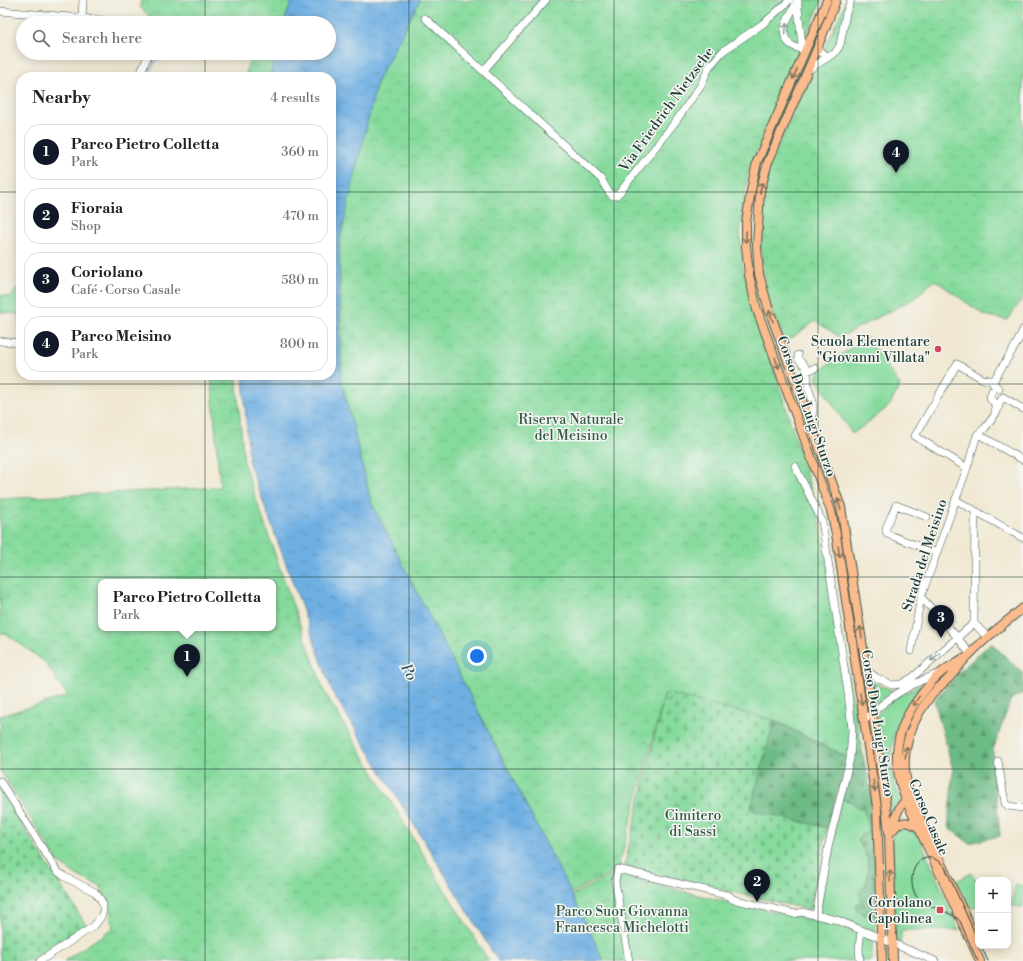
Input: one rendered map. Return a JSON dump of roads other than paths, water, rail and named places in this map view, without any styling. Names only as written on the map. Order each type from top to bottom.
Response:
[{"type":"main road","name":"Corso Don Luigi Sturzo","points":[[828,0],[804,51],[757,162],[746,222],[746,246],[757,310],[831,510],[836,534],[877,807],[882,961]]},
{"type":"main road","name":"Corso Don Luigi Sturzo","points":[[836,0],[817,49],[768,162],[760,191],[757,245],[759,274],[768,307],[841,507],[886,806],[889,834],[893,961]]},
{"type":"main road","name":"Corso Casale","points":[[975,936],[915,807],[905,775],[905,755],[911,729],[923,706],[935,691],[970,654],[1023,608]]},
{"type":"main road","name":"Corso Casale","points":[[970,654],[942,672],[928,685],[916,702],[905,719],[900,732],[896,754],[896,764],[900,785],[906,800],[980,961]]},
{"type":"main road","points":[[889,834],[896,815],[906,800],[909,790]]},
{"type":"main road","points":[[889,834],[898,824],[902,823],[909,823],[919,828]]},
{"type":"main road","name":"Corso Casale","points":[[981,949],[986,961]]},
{"type":"street","points":[[82,16],[83,0]]},
{"type":"street","points":[[483,70],[546,0]]},
{"type":"street","name":"Via Friedrich Nietzsche","points":[[425,18],[600,179],[609,193],[616,196],[676,121],[701,85],[709,67],[723,51],[764,23],[790,0]]},
{"type":"street","points":[[798,0],[784,28],[784,34],[789,43],[804,51]]},
{"type":"street","points":[[798,0],[802,45],[804,51]]},
{"type":"street","points":[[808,70],[835,53],[840,45],[846,13],[851,0]]},
{"type":"street","points":[[0,11],[59,16]]},
{"type":"street","points":[[817,49],[825,55],[830,56]]},
{"type":"street","points":[[141,72],[147,60]]},
{"type":"street","points":[[1023,330],[1017,343],[994,380],[994,388],[990,396],[991,400],[999,400],[1023,409]]},
{"type":"street","points":[[0,341],[16,343]]},
{"type":"street","points":[[798,355],[798,359],[805,366],[807,371],[808,387],[813,402],[813,412],[810,421]]},
{"type":"street","points":[[967,468],[915,436],[958,364],[1002,392],[999,400]]},
{"type":"street","points":[[807,371],[816,368]]},
{"type":"street","name":"Strada del Meisino","points":[[911,651],[921,597],[978,434],[985,428],[995,415],[995,408],[999,400]]},
{"type":"street","points":[[978,434],[1023,460]]},
{"type":"street","points":[[795,466],[822,521],[852,729],[850,759],[829,843],[816,915]]},
{"type":"street","points":[[956,500],[1023,538]]},
{"type":"street","points":[[927,517],[896,505],[886,531],[887,534],[937,553]]},
{"type":"street","points":[[975,510],[974,623],[988,638]]},
{"type":"street","points":[[921,597],[958,638],[970,654]]},
{"type":"street","points":[[901,684],[913,677],[974,623]]},
{"type":"street","points":[[866,670],[877,678],[892,685],[901,684],[909,686]]},
{"type":"street","points":[[865,720],[872,712],[909,686],[942,672]]},
{"type":"street","points":[[909,686],[913,677]]},
{"type":"street","points":[[998,761],[1005,803],[1008,806],[1023,808]]},
{"type":"street","points":[[0,781],[57,871],[95,892],[103,905],[101,916],[94,926],[40,961]]},
{"type":"street","points":[[630,961],[615,881],[618,869],[730,896],[732,899],[739,901],[795,914],[802,912],[837,920],[935,961]]},
{"type":"street","points":[[860,961],[859,948],[861,930]]},
{"type":"water","name":"Po","points":[[292,0],[420,0],[377,81],[339,243],[341,378],[371,502],[571,893],[604,961],[498,961],[333,693],[249,463],[243,380],[336,380],[336,72],[271,72],[274,60],[336,60],[336,16],[286,16]]},
{"type":"waterway","points":[[148,72],[156,60]]},
{"type":"tram line","points":[[975,933],[945,867],[937,860],[930,858],[923,859],[914,869],[912,877],[912,885],[915,894],[924,903],[956,917],[960,921],[978,961]]},
{"type":"tram line","points":[[982,949],[988,961]]},
{"type":"place","name":"Parco Meisino","points":[[896,173]]},
{"type":"place","name":"Scuola Elementare \"Giovanni Villata\"","points":[[938,349]]},
{"type":"place","name":"Coriolano","points":[[941,638]]},
{"type":"place","name":"Parco Pietro Colletta","points":[[187,677]]},
{"type":"place","name":"Fioraia","points":[[757,902]]},
{"type":"place","name":"Coriolano Capolinea","points":[[940,910]]},
{"type":"park label","name":"Riserva Naturale del Meisino","points":[[571,428]]},
{"type":"park label","name":"Cimitero di Sassi","points":[[693,824]]},
{"type":"park label","name":"Parco Suor Giovanna Francesca Michelotti","points":[[622,920]]}]
